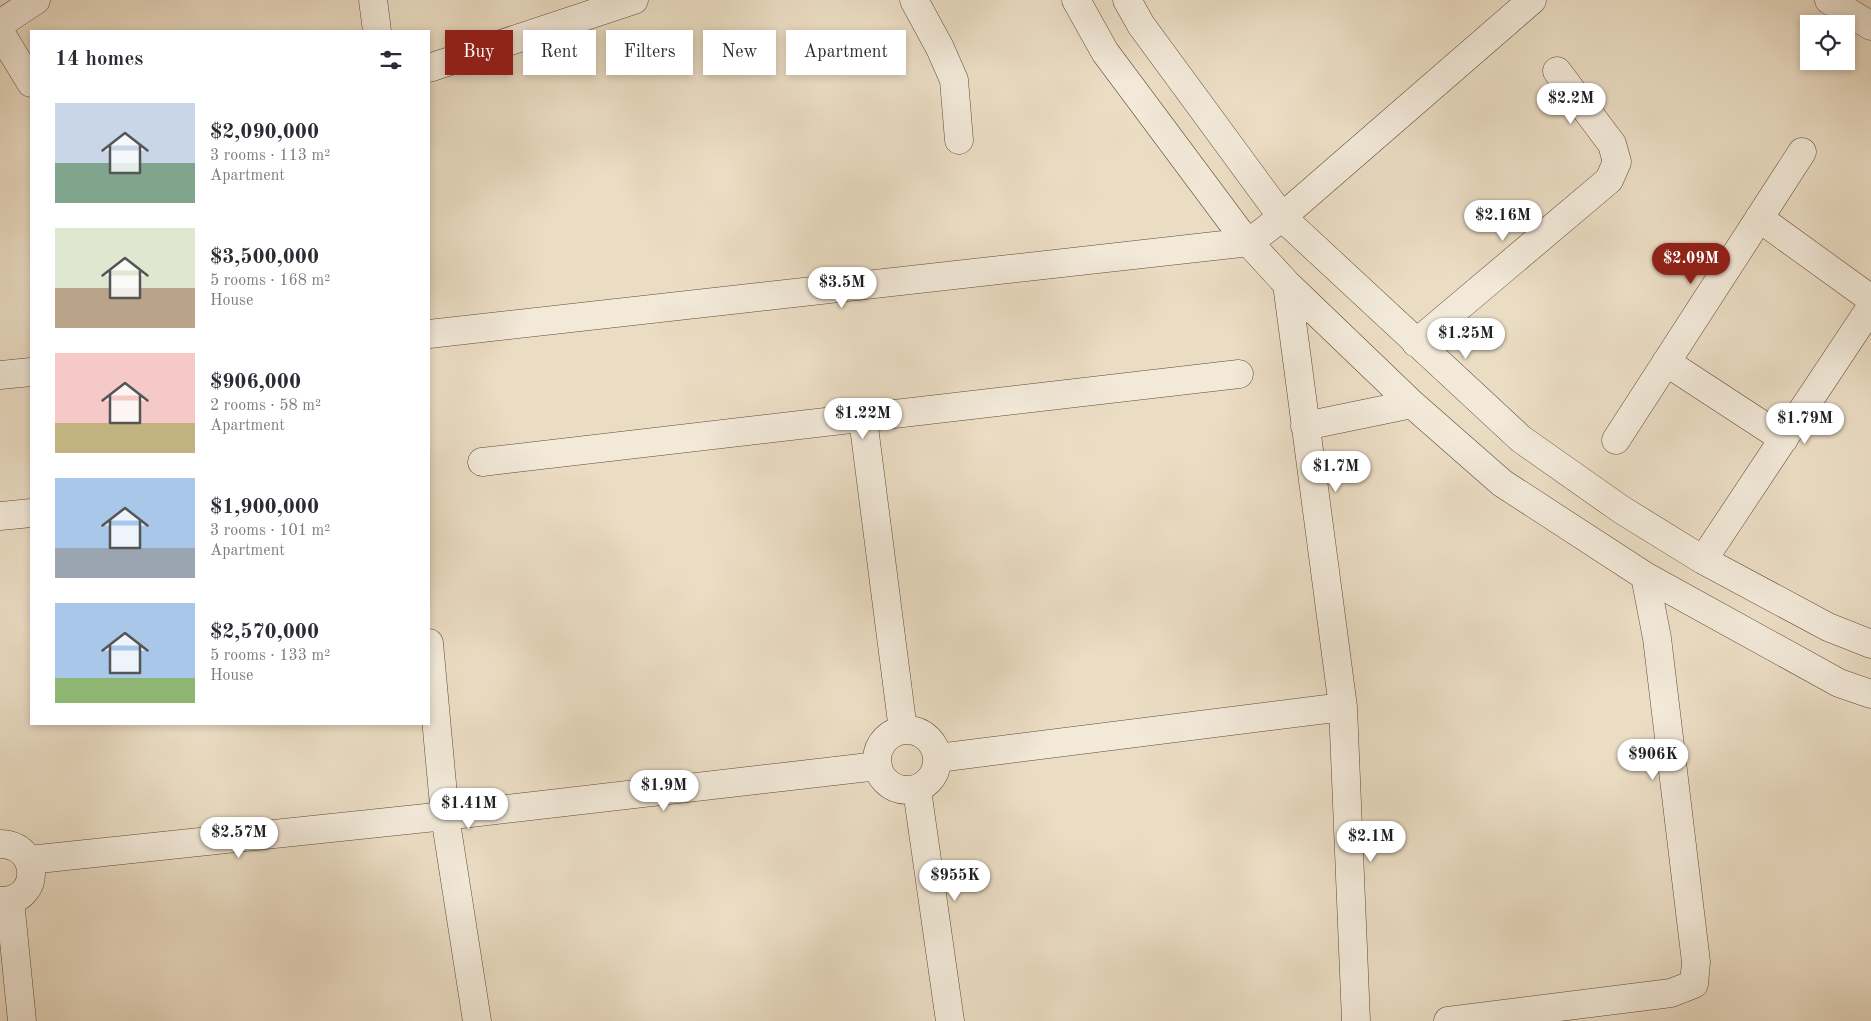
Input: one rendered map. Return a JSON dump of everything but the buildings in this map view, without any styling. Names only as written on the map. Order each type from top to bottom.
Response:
[{"type":"street","points":[[0,24],[36,0]]},
{"type":"street","points":[[373,0],[377,30]]},
{"type":"street","points":[[430,68],[634,0]]},
{"type":"street","points":[[914,0],[940,48],[954,80],[959,140]]},
{"type":"street","points":[[1076,0],[1106,52],[1240,233],[1287,284],[1412,404],[1502,483],[1645,576],[1839,683],[1871,694]]},
{"type":"street","points":[[1127,0],[1141,25],[1282,217],[1521,439],[1622,510],[1704,560],[1828,628],[1871,644]]},
{"type":"street","points":[[430,334],[1250,242],[1282,217],[1532,0]]},
{"type":"street","points":[[1830,0],[1871,26]]},
{"type":"street","points":[[0,32],[30,81]]},
{"type":"street","points":[[1416,343],[1609,180],[1617,162],[1612,144],[1557,71]]},
{"type":"street","points":[[1616,440],[1802,152]]},
{"type":"street","points":[[1759,218],[1871,299]]},
{"type":"street","points":[[1287,284],[1343,707],[1356,1021]]},
{"type":"street","points":[[1704,560],[1871,307]]},
{"type":"street","points":[[1666,362],[1784,439]]},
{"type":"street","points":[[0,375],[30,372]]},
{"type":"street","points":[[482,462],[1239,374]]},
{"type":"street","points":[[1305,426],[1412,404]]},
{"type":"street","points":[[863,419],[903,730]]},
{"type":"street","points":[[0,516],[30,513]]},
{"type":"street","points":[[1448,1021],[1671,993],[1694,984],[1696,962],[1657,638],[1645,576]]},
{"type":"street","points":[[430,654],[445,816],[477,1021]]},
{"type":"street","points":[[938,758],[1343,707]]},
{"type":"street","points":[[903,730],[915,731],[926,737],[934,746],[938,758],[933,777],[917,790],[900,790],[885,781],[878,766],[879,750],[888,737],[903,730]]},
{"type":"street","points":[[29,860],[445,816],[878,766]]},
{"type":"street","points":[[917,790],[950,1021]]},
{"type":"street","points":[[0,844],[9,844],[20,850],[29,860],[32,872],[29,885],[21,896],[5,901],[22,1021]]}]
